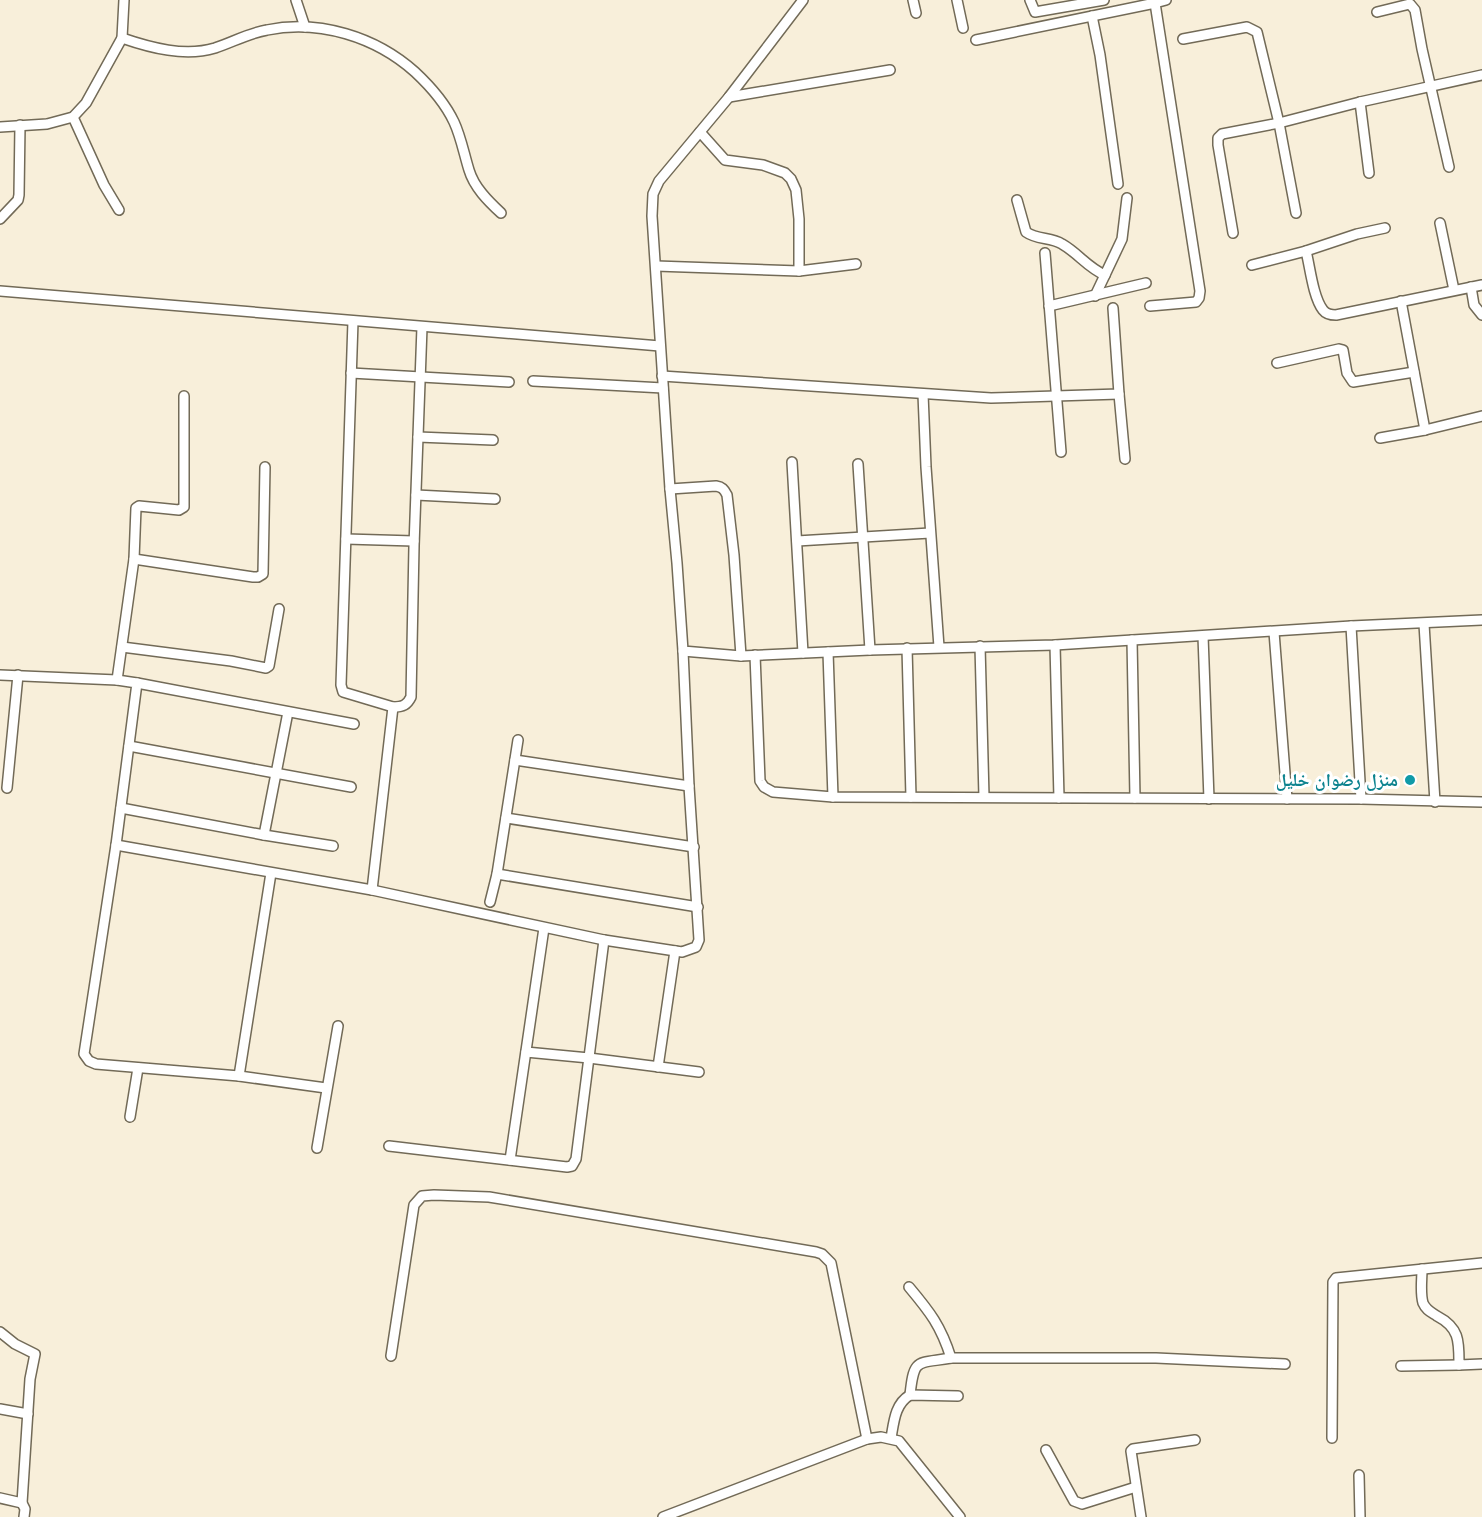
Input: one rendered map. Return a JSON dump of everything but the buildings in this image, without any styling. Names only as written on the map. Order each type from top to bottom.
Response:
[{"type":"street","points":[[0,127],[46,124],[73,117],[86,104],[122,38],[124,0]]},
{"type":"street","points":[[296,0],[305,27]]},
{"type":"street","points":[[116,845],[372,890],[604,940],[682,952],[698,944],[698,907],[689,786],[683,651],[660,346],[652,216],[653,194],[655,187],[729,97],[803,0]]},
{"type":"street","points":[[913,0],[916,13]]},
{"type":"street","points":[[957,0],[963,28]]},
{"type":"street","points":[[1030,0],[1035,12],[1104,0]]},
{"type":"street","points":[[976,40],[1166,0]]},
{"type":"street","points":[[1150,306],[1196,302],[1200,291],[1155,3]]},
{"type":"street","points":[[1377,12],[1410,4],[1415,10],[1449,167]]},
{"type":"street","points":[[1092,16],[1100,55],[1118,184]]},
{"type":"street","points":[[122,38],[158,49],[197,51],[213,49],[267,30],[305,27],[336,31],[356,37],[386,52],[413,70],[444,104],[454,124],[473,179],[487,200],[501,213]]},
{"type":"street","points":[[1183,39],[1247,27],[1257,32],[1279,123],[1296,213]]},
{"type":"street","points":[[729,97],[890,70]]},
{"type":"street","points":[[1233,233],[1218,138],[1222,134],[1279,123],[1360,102],[1481,78]]},
{"type":"street","points":[[1360,102],[1369,173]]},
{"type":"street","points":[[73,117],[104,185],[119,210]]},
{"type":"street","points":[[0,219],[18,201],[20,125]]},
{"type":"street","points":[[700,132],[725,160],[763,165],[785,173],[791,178],[796,190],[799,219],[799,271]]},
{"type":"street","points":[[1095,296],[1122,239],[1127,198]]},
{"type":"street","points":[[1017,200],[1026,232],[1035,238],[1059,242],[1078,253],[1094,270],[1105,275]]},
{"type":"street","points":[[1440,224],[1454,290]]},
{"type":"street","points":[[1252,265],[1306,251],[1356,234],[1385,228]]},
{"type":"street","points":[[1306,251],[1318,301],[1329,315],[1482,285]]},
{"type":"street","points":[[1045,253],[1062,452]]},
{"type":"street","points":[[656,266],[799,271],[856,264]]},
{"type":"street","points":[[1049,306],[1146,283]]},
{"type":"street","points":[[1471,287],[1474,305],[1482,315]]},
{"type":"street","points":[[0,291],[660,346]]},
{"type":"street","points":[[1401,301],[1425,430]]},
{"type":"street","points":[[1113,308],[1125,459]]},
{"type":"street","points":[[353,321],[341,685],[343,692],[393,707],[405,705],[411,697],[422,327]]},
{"type":"street","points":[[1277,363],[1340,349],[1343,350],[1347,373],[1353,382],[1414,372]]},
{"type":"street","points":[[351,373],[508,382]]},
{"type":"street","points":[[662,376],[991,398],[1119,394]]},
{"type":"street","points":[[532,381],[663,388]]},
{"type":"street","points":[[923,394],[939,647]]},
{"type":"street","points":[[117,680],[134,559],[136,508],[139,506],[179,510],[184,507],[184,396]]},
{"type":"street","points":[[1380,438],[1482,416]]},
{"type":"street","points":[[418,438],[493,440]]},
{"type":"street","points":[[792,462],[803,653]]},
{"type":"street","points":[[858,464],[870,650]]},
{"type":"street","points":[[134,559],[258,577],[264,570],[265,467]]},
{"type":"street","points":[[670,489],[716,486],[725,489],[734,555],[741,656]]},
{"type":"street","points":[[416,495],[495,499]]},
{"type":"street","points":[[797,541],[930,532]]},
{"type":"street","points":[[346,539],[414,541]]},
{"type":"street","points":[[122,647],[231,661],[266,668],[269,666],[279,609]]},
{"type":"street","points":[[683,651],[741,656],[907,648],[1055,645],[1482,620]]},
{"type":"street","points":[[1424,624],[1436,802]]},
{"type":"street","points":[[1351,626],[1361,799]]},
{"type":"street","points":[[1274,632],[1287,799]]},
{"type":"street","points":[[1203,636],[1209,799]]},
{"type":"street","points":[[1131,640],[1135,798]]},
{"type":"street","points":[[1055,645],[1059,798]]},
{"type":"street","points":[[980,646],[984,797]]},
{"type":"street","points":[[907,648],[911,797]]},
{"type":"street","points":[[828,652],[833,797]]},
{"type":"street","points":[[755,655],[760,781],[772,792],[833,797],[1361,799],[1482,802]]},
{"type":"street","points":[[0,675],[117,680],[354,724]]},
{"type":"street","points":[[8,788],[18,675]]},
{"type":"street","points":[[137,683],[116,845],[84,1054],[88,1061],[96,1064],[239,1076],[326,1088]]},
{"type":"street","points":[[372,890],[393,707]]},
{"type":"street","points":[[264,835],[288,712]]},
{"type":"street","points":[[490,902],[518,740]]},
{"type":"street","points":[[129,746],[351,787]]},
{"type":"street","points":[[515,760],[689,786]]},
{"type":"street","points":[[121,808],[333,846]]},
{"type":"street","points":[[506,818],[694,847]]},
{"type":"street","points":[[239,1076],[271,873]]},
{"type":"street","points":[[496,874],[698,907]]},
{"type":"street","points":[[510,1160],[544,928]]},
{"type":"street","points":[[389,1146],[567,1167],[575,1163],[604,940]]},
{"type":"street","points":[[658,1066],[675,951]]},
{"type":"street","points":[[316,1148],[338,1026]]},
{"type":"street","points":[[526,1052],[699,1071]]},
{"type":"street","points":[[130,1117],[138,1068]]},
{"type":"street","points":[[391,1356],[414,1205],[422,1196],[489,1197],[816,1252],[822,1254],[831,1263],[867,1439]]},
{"type":"street","points":[[1332,1438],[1333,1282],[1336,1278],[1482,1263]]},
{"type":"street","points":[[1422,1269],[1424,1305],[1454,1328],[1459,1365]]},
{"type":"street","points":[[909,1287],[933,1316],[943,1333],[951,1358]]},
{"type":"street","points":[[0,1332],[15,1344],[35,1354],[30,1379],[22,1503],[25,1509],[24,1517]]},
{"type":"street","points":[[910,1395],[912,1371],[918,1364],[951,1358],[1156,1358],[1285,1364]]},
{"type":"street","points":[[1401,1366],[1482,1365]]},
{"type":"street","points":[[891,1438],[898,1408],[910,1395],[958,1396]]},
{"type":"street","points":[[0,1409],[28,1414]]},
{"type":"street","points":[[663,1517],[867,1439],[881,1437],[898,1441],[904,1447],[960,1517]]},
{"type":"street","points":[[1142,1517],[1131,1455],[1133,1449],[1195,1440]]},
{"type":"street","points":[[1046,1450],[1077,1503],[1082,1504],[1136,1487]]},
{"type":"street","points":[[1359,1475],[1360,1517]]},
{"type":"street","points":[[0,1498],[22,1503]]},
{"type":"place","name":"منزل رضوان خليل","points":[[1410,780]]}]
